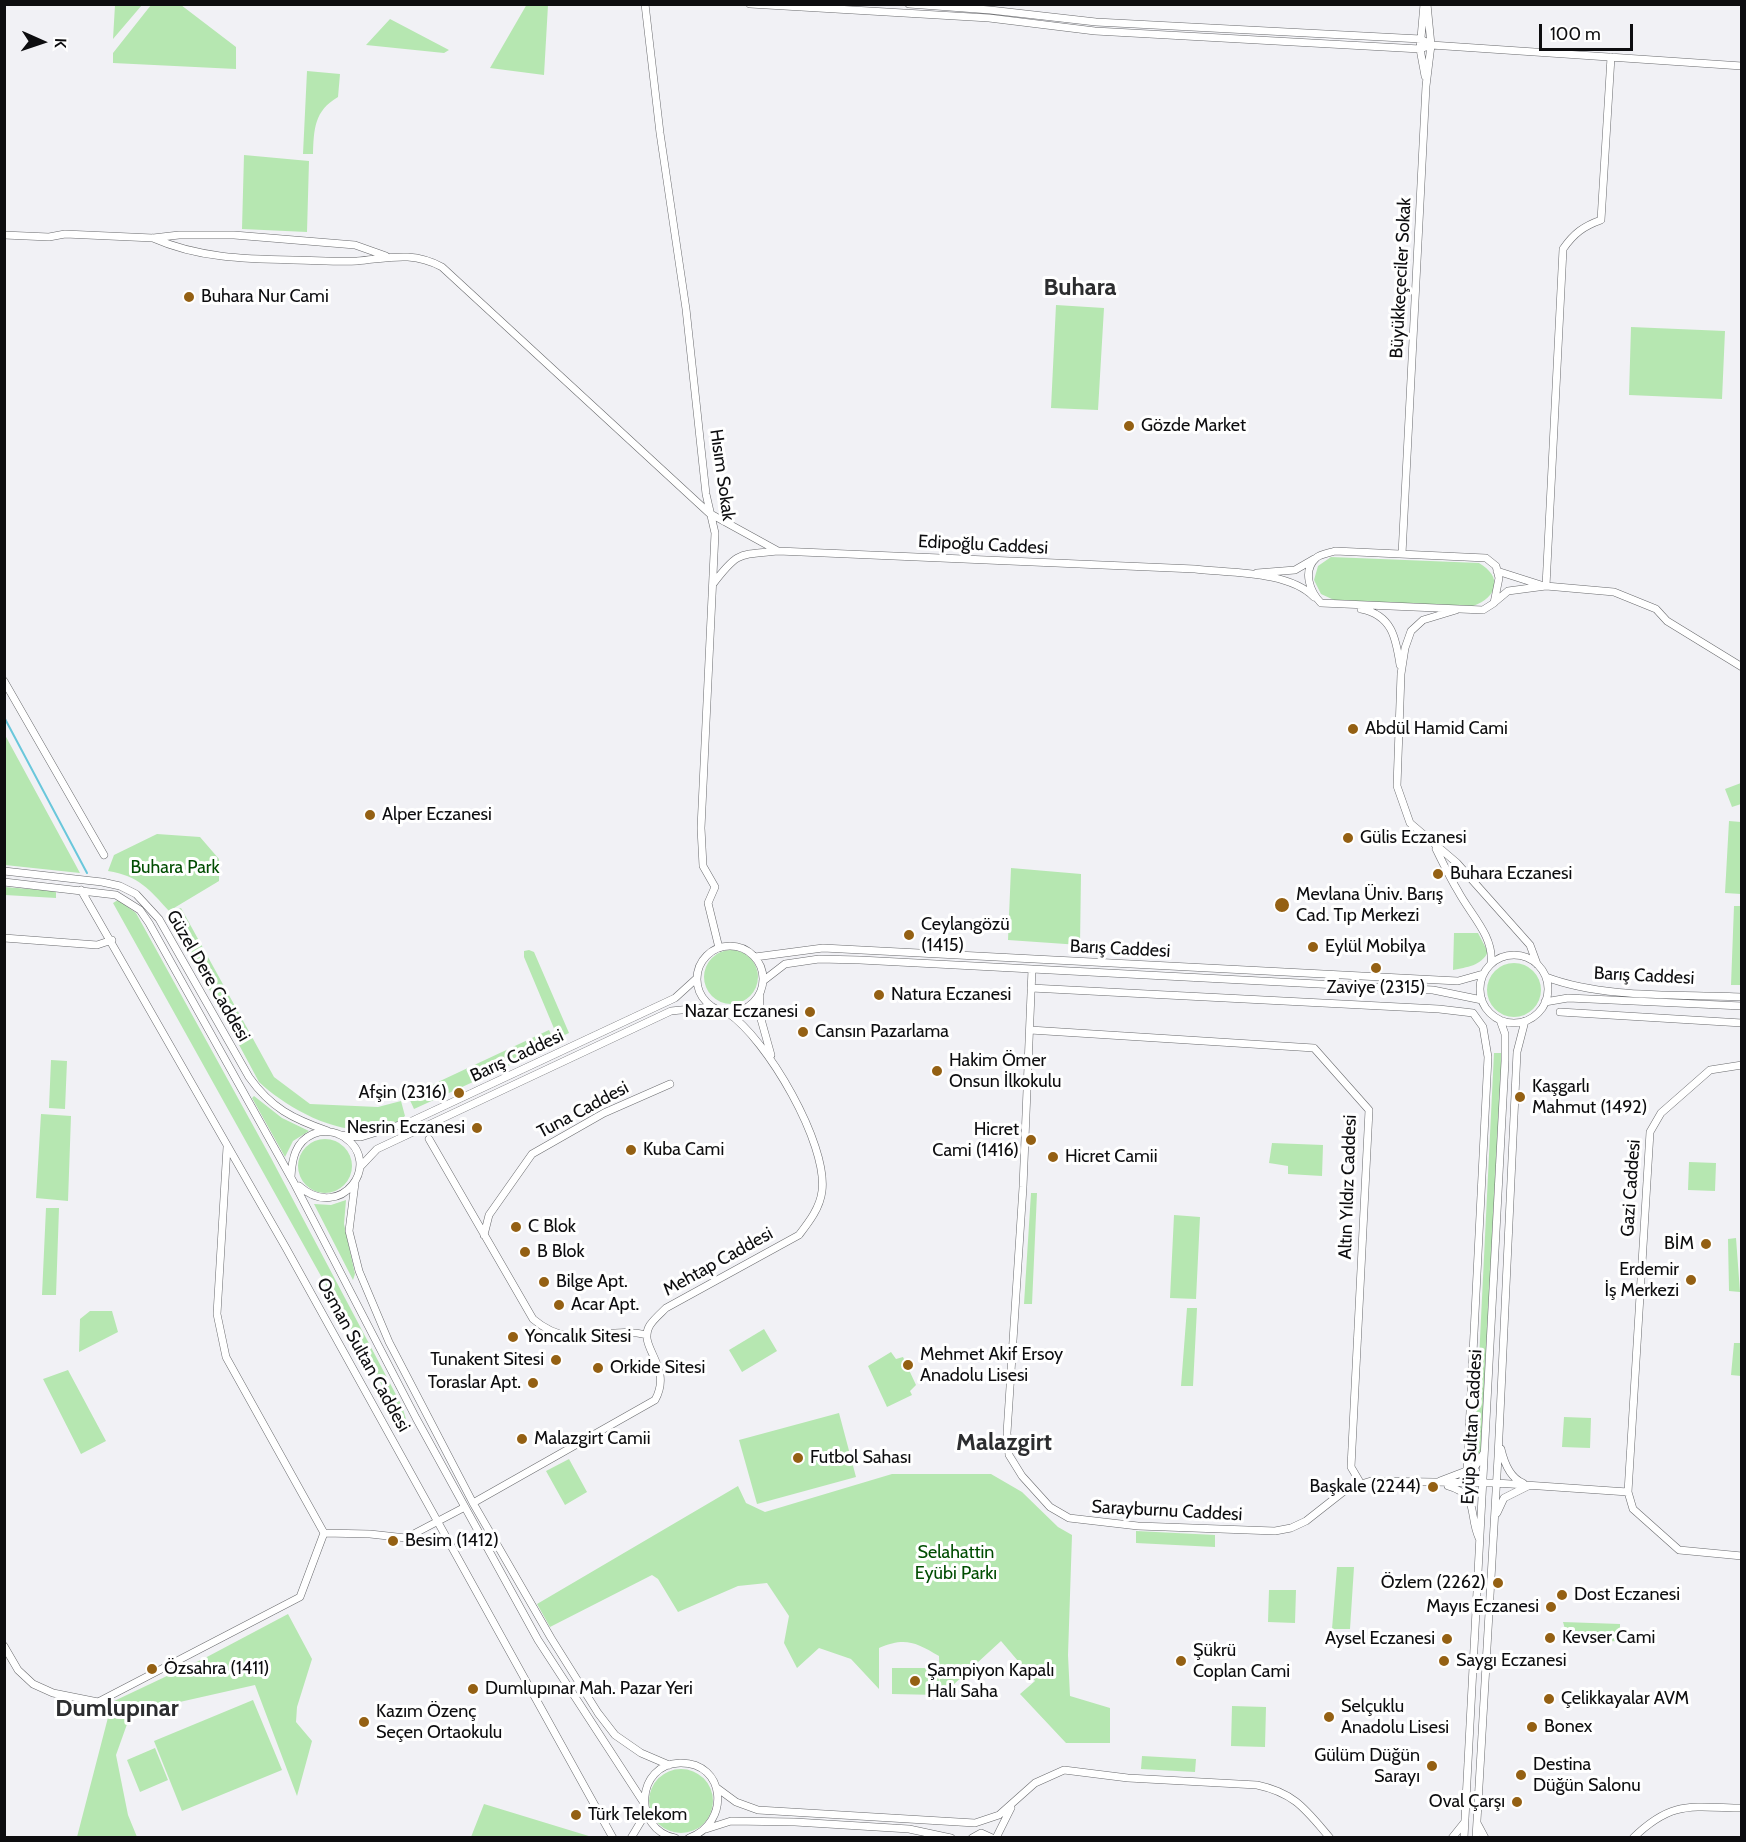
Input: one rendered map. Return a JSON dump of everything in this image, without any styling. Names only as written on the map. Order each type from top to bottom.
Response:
[{"type":"street","name":"Hısım Sokak","points":[[645,4],[660,133],[686,309],[709,513],[715,533],[701,828],[703,866],[715,887],[708,903],[719,948]]},
{"type":"street","points":[[750,4],[989,18],[1095,32],[1420,49],[1431,45],[1742,66]]},
{"type":"street","points":[[909,4],[1096,22],[1421,39],[1431,45]]},
{"type":"street","points":[[1426,4],[1420,49],[1426,86]]},
{"type":"street","name":"Büyükkeçeciler Sokak","points":[[1402,554],[1426,86],[1431,45],[1426,4]]},
{"type":"street","points":[[1546,586],[1563,249],[1578,231],[1601,220],[1611,57]]},
{"type":"street","points":[[4,235],[49,237],[65,234],[153,238],[179,234],[234,235],[355,245],[387,256]]},
{"type":"street","points":[[153,238],[175,248],[231,258],[357,261],[387,256]]},
{"type":"street","name":"Edipoğlu Caddesi","points":[[387,256],[424,258],[442,267],[709,513],[778,551],[1245,574]]},
{"type":"street","points":[[713,584],[732,559],[739,555],[778,551]]},
{"type":"street","points":[[1245,574],[1295,570],[1335,551],[1486,558],[1496,566],[1497,571],[1498,592],[1494,603]]},
{"type":"street","points":[[1314,597],[1310,589],[1309,578],[1310,568],[1317,558]]},
{"type":"street","points":[[1497,571],[1546,586],[1614,592],[1636,599],[1656,609],[1667,621],[1742,667]]},
{"type":"street","points":[[1245,574],[1303,585],[1321,603],[1343,605],[1483,609],[1508,591],[1546,586]]},
{"type":"street","points":[[1343,605],[1369,610],[1382,616],[1394,630],[1401,674]]},
{"type":"street","points":[[1435,847],[1458,892],[1486,936],[1492,954],[1491,963],[1480,982],[1482,1000],[1492,1015],[1500,1020],[1517,1023],[1534,1017],[1548,994],[1546,977],[1537,964],[1530,945],[1457,863],[1435,847],[1410,823],[1397,786],[1401,674],[1405,648],[1411,631],[1423,620],[1461,609]]},
{"type":"street","points":[[4,681],[104,855]]},
{"type":"street","name":"Güzel Dere Caddesi","points":[[4,871],[102,882],[120,886],[136,894],[159,919],[249,1077],[264,1099],[296,1120],[328,1131]]},
{"type":"street","name":"Güzel Dere Caddesi","points":[[4,882],[116,896],[140,910],[231,1066],[538,1640],[644,1803]]},
{"type":"street","name":"Osman Sultan Caddesi","points":[[81,890],[112,940],[439,1521],[613,1838]]},
{"type":"street","points":[[4,938],[98,945],[112,940]]},
{"type":"street","points":[[738,947],[755,957],[763,972],[764,981],[760,994],[759,1011],[774,1064],[744,1023],[729,1013],[711,1007],[700,994],[697,978],[704,959],[719,948],[738,947]]},
{"type":"street","name":"Barış Caddesi","points":[[755,957],[823,948],[1458,981],[1483,974]]},
{"type":"street","points":[[1491,963],[1509,955],[1529,958],[1537,964]]},
{"type":"street","name":"Barış Caddesi","points":[[764,981],[785,964],[819,958],[1434,990],[1482,1000]]},
{"type":"street","name":"Sarayburnu Caddesi","points":[[1032,969],[1023,1187],[1007,1420],[1009,1455],[1023,1476],[1050,1507],[1080,1521],[1261,1532],[1291,1528],[1322,1511],[1348,1488],[1371,1481],[1496,1483],[1628,1492]]},
{"type":"street","name":"Barış Caddesi","points":[[1546,977],[1571,986],[1609,990],[1742,997]]},
{"type":"street","name":"Barış Caddesi","points":[[340,1134],[361,1137],[412,1121],[675,998],[697,978]]},
{"type":"street","points":[[1031,988],[1439,1009],[1473,1013],[1483,1027],[1488,1057],[1467,1471]]},
{"type":"street","points":[[729,1013],[747,1008],[760,994]]},
{"type":"street","name":"Barış Caddesi","points":[[1545,1002],[1568,998],[1742,1006]]},
{"type":"street","name":"Barış Caddesi","points":[[360,1167],[377,1149],[671,1011],[711,1007]]},
{"type":"street","points":[[1560,1012],[1742,1023]]},
{"type":"street","name":"Eyüp Sultan Caddesi","points":[[1464,1838],[1505,1061],[1504,1034],[1500,1020]]},
{"type":"street","name":"Eyüp Sultan Caddesi","points":[[1476,1838],[1499,1437],[1517,1052],[1526,1021]]},
{"type":"street","name":"Altın Yıldız Caddesi","points":[[1029,1030],[1314,1048],[1369,1110],[1351,1467],[1361,1484]]},
{"type":"street","name":"Mehtap Caddesi","points":[[647,1335],[650,1324],[666,1308],[799,1235],[814,1216],[822,1193],[820,1156],[774,1064]]},
{"type":"street","name":"Gazi Caddesi","points":[[1742,1065],[1710,1070],[1661,1113],[1650,1132],[1628,1492],[1633,1509],[1679,1550],[1742,1556]]},
{"type":"street","name":"Tuna Caddesi","points":[[484,1235],[489,1215],[532,1154],[604,1113],[670,1084]]},
{"type":"street","points":[[355,1183],[347,1192],[325,1199],[314,1197],[293,1180],[295,1152],[300,1143],[317,1132],[328,1131],[340,1134],[355,1148],[360,1167],[355,1183],[349,1231],[359,1271],[389,1342],[473,1503],[551,1638],[598,1713],[615,1735],[641,1753],[669,1765],[692,1765],[711,1778],[717,1788],[736,1802],[758,1810],[975,1823],[999,1815],[1012,1806]]},
{"type":"street","points":[[429,1139],[537,1323],[558,1333],[578,1337],[633,1333],[647,1335],[662,1374],[662,1389],[656,1400],[473,1503]]},
{"type":"street","points":[[4,1646],[18,1670],[33,1684],[53,1693],[98,1702],[300,1597],[324,1533],[226,1356],[217,1314],[227,1145]]},
{"type":"street","points":[[1499,1437],[1504,1461],[1517,1480],[1528,1485]]},
{"type":"street","points":[[1437,1482],[1474,1468],[1485,1451]]},
{"type":"street","points":[[1437,1482],[1460,1489],[1468,1496],[1475,1530],[1480,1541]]},
{"type":"street","points":[[1494,1518],[1504,1498],[1528,1485]]},
{"type":"street","points":[[324,1533],[370,1534],[406,1538],[465,1507]]},
{"type":"street","points":[[669,1765],[660,1770],[647,1784],[644,1803],[646,1813],[659,1831],[675,1838]]},
{"type":"street","points":[[972,1838],[991,1836],[1012,1806],[1035,1783],[1064,1770],[1128,1778],[1257,1785],[1272,1788],[1299,1802],[1330,1838]]},
{"type":"street","points":[[706,1829],[717,1810],[717,1788]]},
{"type":"street","points":[[1633,1838],[1653,1818],[1681,1806],[1742,1808]]},
{"type":"street","points":[[631,1838],[646,1813]]},
{"type":"street","points":[[689,1838],[706,1829],[731,1821],[909,1828],[951,1838]]},
{"type":"street","points":[[975,1823],[991,1836]]},
{"type":"street","points":[[1452,1838],[1464,1823]]},
{"type":"street","points":[[1477,1823],[1485,1838]]},
{"type":"green space","points":[[527,4],[548,5],[544,75],[490,68]]},
{"type":"green space","points":[[115,5],[142,5],[113,39]]},
{"type":"green space","points":[[151,5],[181,5],[236,47],[236,69],[113,63],[113,53]]},
{"type":"green space","points":[[390,19],[449,50],[444,53],[366,45]]},
{"type":"green space","points":[[307,71],[340,74],[338,97],[324,108],[317,121],[313,154],[303,154]]},
{"type":"green space","points":[[244,155],[309,161],[307,232],[242,229]]},
{"type":"green space","points":[[1056,305],[1104,308],[1098,410],[1051,408]]},
{"type":"green space","points":[[1631,327],[1725,331],[1722,399],[1629,395]]},
{"type":"green space","points":[[1331,557],[1479,563],[1492,574],[1494,586],[1488,597],[1473,606],[1334,600],[1321,594],[1314,580],[1318,566]]},
{"type":"green space","points":[[5,735],[80,873],[5,865]]},
{"type":"green space","points":[[1741,783],[1741,804],[1732,807],[1725,789]]},
{"type":"green space","points":[[1729,821],[1741,822],[1741,894],[1725,893]]},
{"type":"green space","name":"Buhara Park","points":[[157,834],[200,837],[219,859],[219,881],[169,911],[136,880],[108,871],[114,855]]},
{"type":"green space","points":[[1011,868],[1081,874],[1080,945],[1008,940]]},
{"type":"green space","points":[[4,887],[56,891],[56,898],[5,895]]},
{"type":"green space","points":[[118,900],[136,913],[271,1158],[402,1406],[406,1419],[404,1425],[113,903]]},
{"type":"green space","points":[[1734,906],[1741,906],[1741,985],[1731,985]]},
{"type":"green space","points":[[181,908],[274,1077],[310,1104],[378,1107],[401,1101],[405,1116],[388,1126],[369,1130],[349,1129],[309,1116],[273,1094],[259,1082],[173,922],[169,913]]},
{"type":"green space","points":[[1454,933],[1478,933],[1488,952],[1485,957],[1473,965],[1453,970]]},
{"type":"green space","points":[[731,950],[741,952],[750,958],[756,967],[758,977],[756,987],[750,996],[741,1002],[731,1004],[721,1002],[712,996],[706,987],[704,977],[706,967],[712,958],[721,952]]},
{"type":"green space","points":[[524,951],[534,952],[569,1033],[558,1038],[524,957]]},
{"type":"green space","points":[[1514,963],[1524,965],[1533,971],[1539,980],[1541,990],[1539,1000],[1533,1009],[1524,1015],[1514,1017],[1504,1015],[1495,1009],[1489,1000],[1487,990],[1489,980],[1495,971],[1504,965]]},
{"type":"green space","points":[[549,1030],[556,1044],[414,1109],[408,1096]]},
{"type":"green space","points":[[1494,1053],[1502,1053],[1481,1451],[1474,1461]]},
{"type":"green space","points":[[51,1060],[67,1061],[65,1109],[49,1108]]},
{"type":"green space","points":[[254,1096],[282,1118],[309,1131],[293,1141],[285,1157],[252,1098]]},
{"type":"green space","points":[[41,1114],[71,1116],[68,1201],[36,1198]]},
{"type":"green space","points":[[320,1139],[330,1139],[340,1143],[348,1151],[352,1166],[348,1181],[340,1189],[330,1193],[320,1193],[310,1189],[302,1181],[298,1171],[298,1161],[302,1151],[310,1143]]},
{"type":"green space","points":[[1272,1143],[1323,1145],[1322,1176],[1288,1174],[1288,1166],[1269,1163]]},
{"type":"green space","points":[[1689,1162],[1716,1163],[1715,1191],[1688,1190]]},
{"type":"green space","points":[[1031,1193],[1037,1193],[1032,1304],[1024,1304]]},
{"type":"green space","points":[[346,1200],[344,1224],[355,1274],[353,1280],[314,1204],[331,1205]]},
{"type":"green space","points":[[46,1208],[59,1208],[56,1295],[42,1295]]},
{"type":"green space","points":[[1174,1215],[1200,1217],[1196,1299],[1170,1298]]},
{"type":"green space","points":[[1736,1238],[1740,1292],[1729,1291],[1728,1239]]},
{"type":"green space","points":[[1187,1308],[1197,1308],[1193,1386],[1181,1386]]},
{"type":"green space","points":[[90,1311],[112,1311],[118,1332],[79,1352],[80,1319]]},
{"type":"green space","points":[[764,1329],[777,1351],[742,1372],[729,1350]]},
{"type":"green space","points":[[1734,1343],[1741,1343],[1741,1376],[1731,1375]]},
{"type":"green space","points":[[891,1352],[896,1359],[903,1357],[916,1385],[910,1391],[912,1395],[887,1407],[868,1366]]},
{"type":"green space","points":[[68,1370],[106,1441],[81,1454],[43,1379]]},
{"type":"green space","name":"Futbol Sahası","points":[[839,1413],[856,1477],[757,1504],[739,1440]]},
{"type":"green space","points":[[1564,1417],[1591,1418],[1590,1448],[1562,1447]]},
{"type":"green space","points":[[569,1459],[587,1492],[565,1505],[546,1471]]},
{"type":"green space","name":"Selahattin Eyübi Parkı","points":[[892,1474],[991,1474],[1022,1492],[1058,1527],[1072,1535],[1068,1655],[1070,1696],[1110,1708],[1110,1743],[1066,1743],[1020,1694],[1035,1681],[1001,1641],[940,1697],[939,1656],[916,1644],[903,1642],[879,1648],[879,1689],[851,1659],[819,1648],[797,1668],[784,1643],[789,1616],[767,1583],[738,1586],[678,1612],[658,1579],[652,1575],[550,1627],[537,1604],[738,1486],[746,1503],[765,1512]]},
{"type":"green space","points":[[1136,1531],[1215,1535],[1215,1547],[1136,1543]]},
{"type":"green space","points":[[1337,1567],[1354,1567],[1350,1629],[1332,1629]]},
{"type":"green space","points":[[1269,1590],[1296,1590],[1295,1623],[1268,1622]]},
{"type":"green space","points":[[288,1614],[312,1659],[297,1707],[296,1722],[312,1741],[297,1796],[255,1685],[131,1713],[116,1755],[128,1815],[137,1837],[77,1837],[112,1702],[205,1658]]},
{"type":"green space","points":[[1563,1622],[1620,1624],[1620,1641],[1569,1643]]},
{"type":"green space","name":"Şampiyon Kapalı Halı Saha","points":[[892,1668],[939,1668],[939,1695],[892,1694]]},
{"type":"green space","points":[[253,1700],[282,1770],[182,1811],[154,1741]]},
{"type":"green space","points":[[1232,1706],[1266,1707],[1265,1747],[1231,1746]]},
{"type":"green space","points":[[155,1748],[168,1780],[140,1792],[127,1760]]},
{"type":"green space","points":[[1142,1756],[1196,1759],[1195,1772],[1141,1769]]},
{"type":"green space","points":[[681,1769],[693,1771],[704,1778],[711,1789],[713,1801],[711,1813],[704,1824],[693,1831],[681,1833],[669,1831],[658,1824],[651,1813],[649,1801],[651,1789],[658,1778],[669,1771]]},
{"type":"green space","points":[[484,1804],[592,1837],[471,1837]]},
{"type":"waterway","points":[[4,717],[87,873]]},
{"type":"place","name":"Buhara Nur Cami","points":[[189,297]]},
{"type":"place","name":"Gözde Market","points":[[1129,426]]},
{"type":"place","name":"Abdül Hamid Cami","points":[[1353,729]]},
{"type":"place","name":"Alper Eczanesi","points":[[370,815]]},
{"type":"place","name":"Gülis Eczanesi","points":[[1348,838]]},
{"type":"place","name":"Buhara Eczanesi","points":[[1438,874]]},
{"type":"place","name":"Mevlana Üniv. Barış Cad. Tıp Merkezi","points":[[1282,905]]},
{"type":"place","name":"Ceylangözü (1415)","points":[[909,935]]},
{"type":"place","name":"Eylül Mobilya","points":[[1313,947]]},
{"type":"place","name":"Zaviye (2315)","points":[[1376,968]]},
{"type":"place","name":"Natura Eczanesi","points":[[879,995]]},
{"type":"place","name":"Nazar Eczanesi","points":[[810,1012]]},
{"type":"place","name":"Cansın Pazarlama","points":[[803,1032]]},
{"type":"place","name":"Hakim Ömer Onsun İlkokulu","points":[[937,1071]]},
{"type":"place","name":"Afşin (2316)","points":[[459,1093]]},
{"type":"place","name":"Kaşgarlı Mahmut (1492)","points":[[1520,1097]]},
{"type":"place","name":"Nesrin Eczanesi","points":[[477,1128]]},
{"type":"place","name":"Hicret Cami (1416)","points":[[1031,1140]]},
{"type":"place","name":"Kuba Cami","points":[[631,1150]]},
{"type":"place","name":"Hicret Camii","points":[[1053,1157]]},
{"type":"place","name":"C Blok","points":[[516,1227]]},
{"type":"place","name":"BİM","points":[[1706,1244]]},
{"type":"place","name":"B Blok","points":[[525,1252]]},
{"type":"place","name":"Erdemir İş Merkezi","points":[[1691,1280]]},
{"type":"place","name":"Bilge Apt.","points":[[544,1282]]},
{"type":"place","name":"Acar Apt.","points":[[559,1305]]},
{"type":"place","name":"Yoncalık Sitesi","points":[[513,1337]]},
{"type":"place","name":"Tunakent Sitesi","points":[[556,1360]]},
{"type":"place","name":"Mehmet Akif Ersoy Anadolu Lisesi","points":[[908,1365]]},
{"type":"place","name":"Orkide Sitesi","points":[[598,1368]]},
{"type":"place","name":"Toraslar Apt.","points":[[533,1383]]},
{"type":"place","name":"Malazgirt Camii","points":[[522,1439]]},
{"type":"place","name":"Futbol Sahası","points":[[798,1458]]},
{"type":"place","name":"Başkale (2244)","points":[[1433,1487]]},
{"type":"place","name":"Besim (1412)","points":[[393,1541]]},
{"type":"place","name":"Özlem (2262)","points":[[1498,1583]]},
{"type":"place","name":"Dost Eczanesi","points":[[1562,1595]]},
{"type":"place","name":"Mayıs Eczanesi","points":[[1551,1607]]},
{"type":"place","name":"Kevser Cami","points":[[1550,1638]]},
{"type":"place","name":"Aysel Eczanesi","points":[[1447,1639]]},
{"type":"place","name":"Şükrü Coplan Cami","points":[[1181,1661]]},
{"type":"place","name":"Saygı Eczanesi","points":[[1444,1661]]},
{"type":"place","name":"Özsahra (1411)","points":[[152,1669]]},
{"type":"place","name":"Şampiyon Kapalı Halı Saha","points":[[915,1681]]},
{"type":"place","name":"Dumlupınar Mah. Pazar Yeri","points":[[473,1689]]},
{"type":"place","name":"Çelikkayalar AVM","points":[[1549,1699]]},
{"type":"place","name":"Selçuklu Anadolu Lisesi","points":[[1329,1717]]},
{"type":"place","name":"Kazım Özenç Seçen Ortaokulu","points":[[364,1722]]},
{"type":"place","name":"Bonex","points":[[1532,1727]]},
{"type":"place","name":"Gülüm Düğün Sarayı","points":[[1432,1766]]},
{"type":"place","name":"Destina Düğün Salonu","points":[[1521,1775]]},
{"type":"place","name":"Oval Çarşı","points":[[1517,1802]]},
{"type":"place","name":"Türk Telekom","points":[[576,1815]]},
{"type":"district","name":"Buhara","points":[[1080,288]]},
{"type":"district","name":"Malazgirt","points":[[1004,1443]]},
{"type":"district","name":"Dumlupınar","points":[[117,1709]]}]
